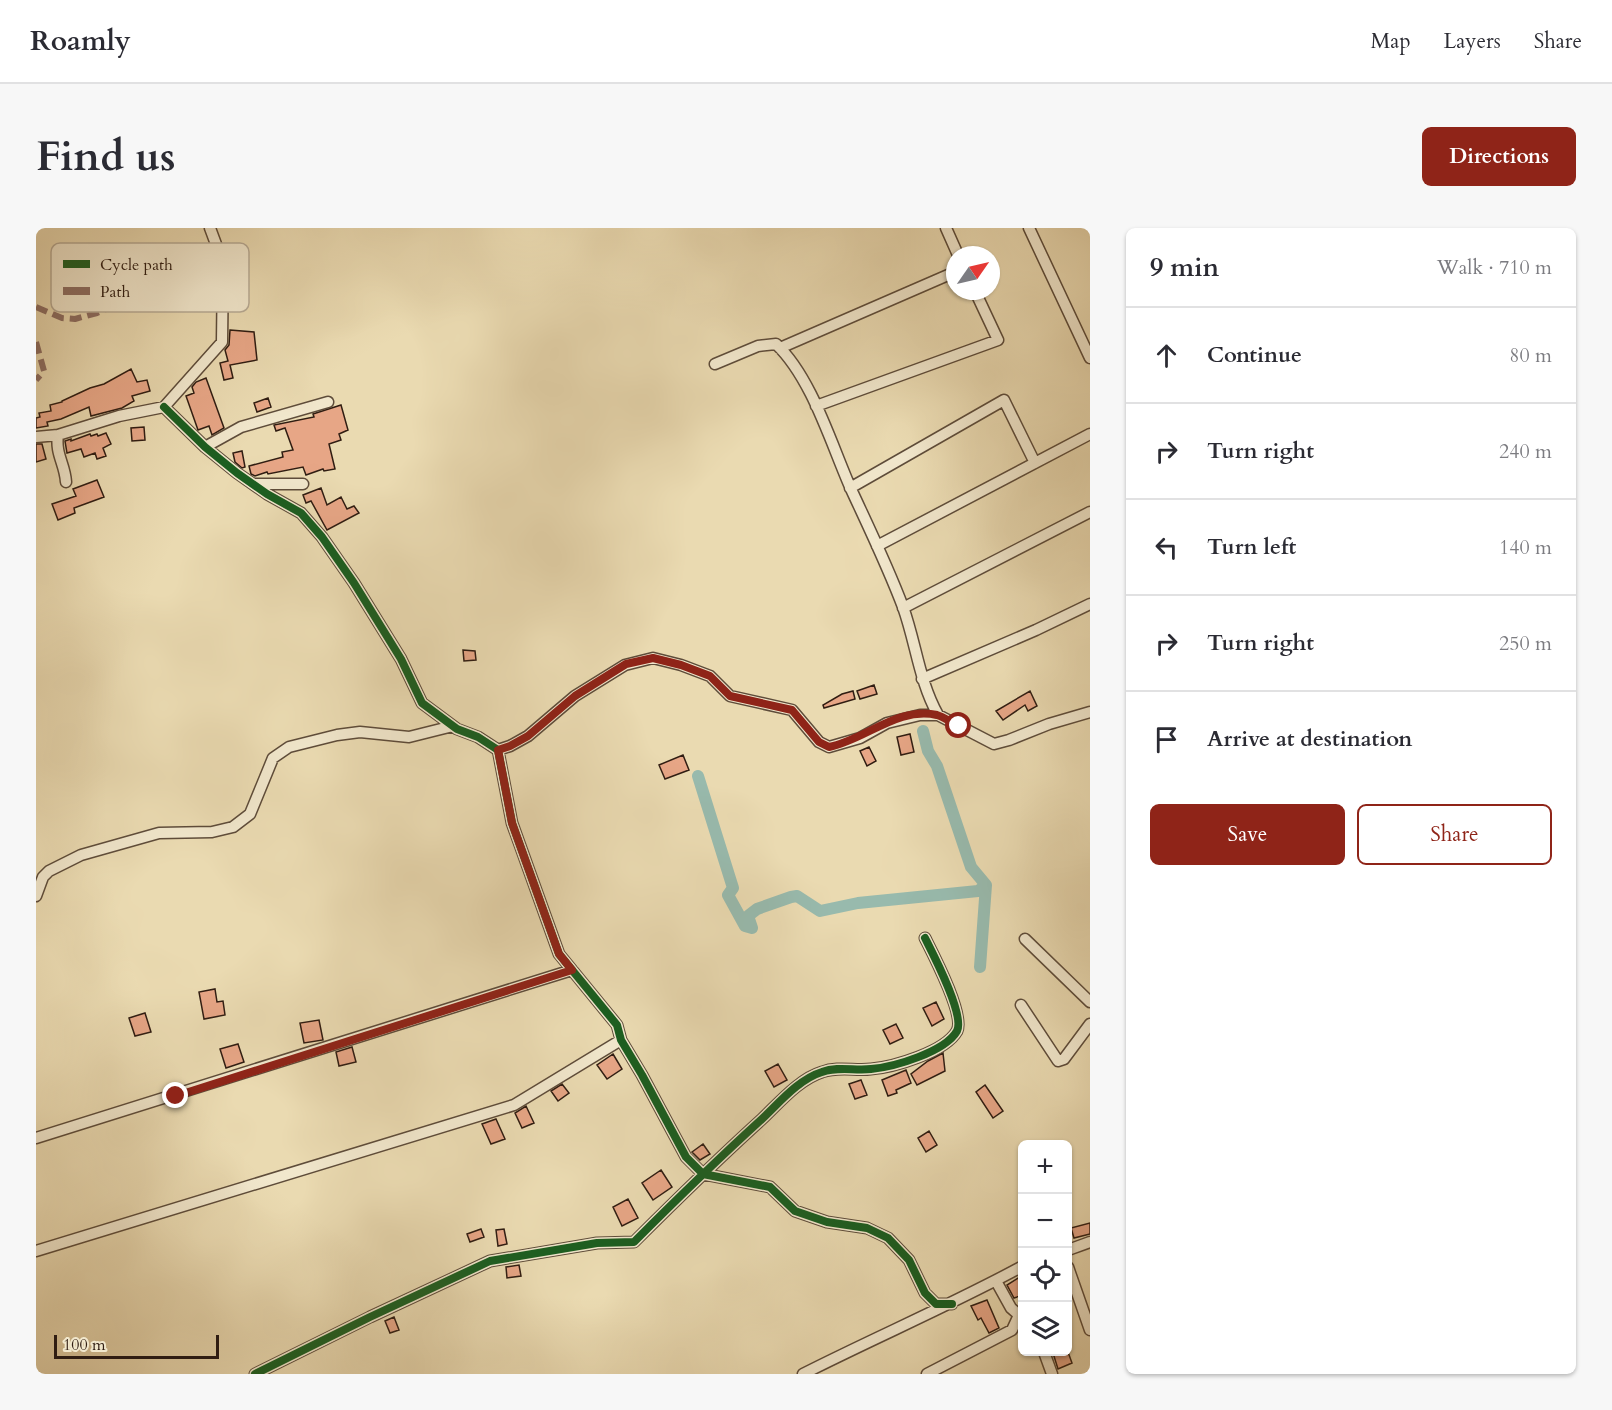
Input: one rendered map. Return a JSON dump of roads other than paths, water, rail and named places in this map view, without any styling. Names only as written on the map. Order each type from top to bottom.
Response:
[{"type":"street","points":[[210,228],[216,243]]},
{"type":"street","points":[[946,228],[954,246]]},
{"type":"street","points":[[1029,228],[1090,358]]},
{"type":"street","points":[[780,348],[946,276]]},
{"type":"street","points":[[816,406],[998,340],[979,300]]},
{"type":"street","points":[[36,437],[58,435],[119,416],[164,407],[222,342],[222,312]]},
{"type":"street","points":[[715,364],[758,346],[776,344],[787,356],[816,406],[877,546],[903,608],[922,679],[929,700],[938,715]]},
{"type":"street","points":[[850,488],[1005,400],[1035,463]]},
{"type":"street","points":[[205,447],[241,427],[328,402]]},
{"type":"street","points":[[164,407],[205,447],[253,484],[301,513],[322,537],[354,583],[401,659],[422,703],[453,726],[498,750],[512,823],[559,954],[617,1025],[621,1040],[686,1158],[703,1174],[770,1187],[795,1211],[827,1222],[867,1228],[888,1238],[909,1260],[925,1293],[936,1304],[952,1304]]},
{"type":"street","points":[[58,435],[56,448],[65,471],[66,482]]},
{"type":"street","points":[[877,546],[1090,435]]},
{"type":"street","points":[[253,484],[303,484]]},
{"type":"street","points":[[903,608],[1090,512]]},
{"type":"street","points":[[922,679],[1090,604]]},
{"type":"street","points":[[498,750],[528,736],[575,696],[617,669],[626,664],[653,658],[710,676],[730,696],[792,710],[819,742],[829,747],[860,738],[874,728],[898,718],[920,715],[938,715],[993,744],[1090,712]]},
{"type":"street","points":[[36,896],[43,877],[49,871],[81,855],[159,832],[212,832],[233,827],[250,814],[273,758],[289,747],[337,735],[360,732],[409,737],[453,726]]},
{"type":"street","points":[[255,1374],[490,1261],[597,1242],[634,1242],[801,1083],[821,1072],[837,1069],[871,1070],[892,1065],[918,1057],[942,1045],[956,1032],[958,1027],[955,1006],[925,938]]},
{"type":"street","points":[[1025,939],[1090,1002]]},
{"type":"street","points":[[36,1138],[572,970]]},
{"type":"street","points":[[1021,1005],[1058,1061],[1064,1059],[1090,1024]]},
{"type":"street","points":[[36,1251],[514,1105],[621,1040]]},
{"type":"street","points":[[1072,1249],[1090,1242]]},
{"type":"street","points":[[803,1374],[866,1342],[952,1304],[1018,1269]]},
{"type":"street","points":[[1072,1278],[1090,1330]]},
{"type":"street","points":[[996,1281],[1011,1308],[1018,1314]]},
{"type":"street","points":[[927,1374],[1012,1330],[1018,1321]]},
{"type":"street","points":[[1045,1356],[1052,1374]]},
{"type":"waterway","points":[[923,731],[928,751],[937,766],[971,867],[986,885],[980,967]]},
{"type":"waterway","points":[[698,776],[733,888],[728,895],[745,926],[752,928],[748,916],[757,909],[791,897],[797,896],[820,911],[858,903],[978,891],[986,885]]}]
